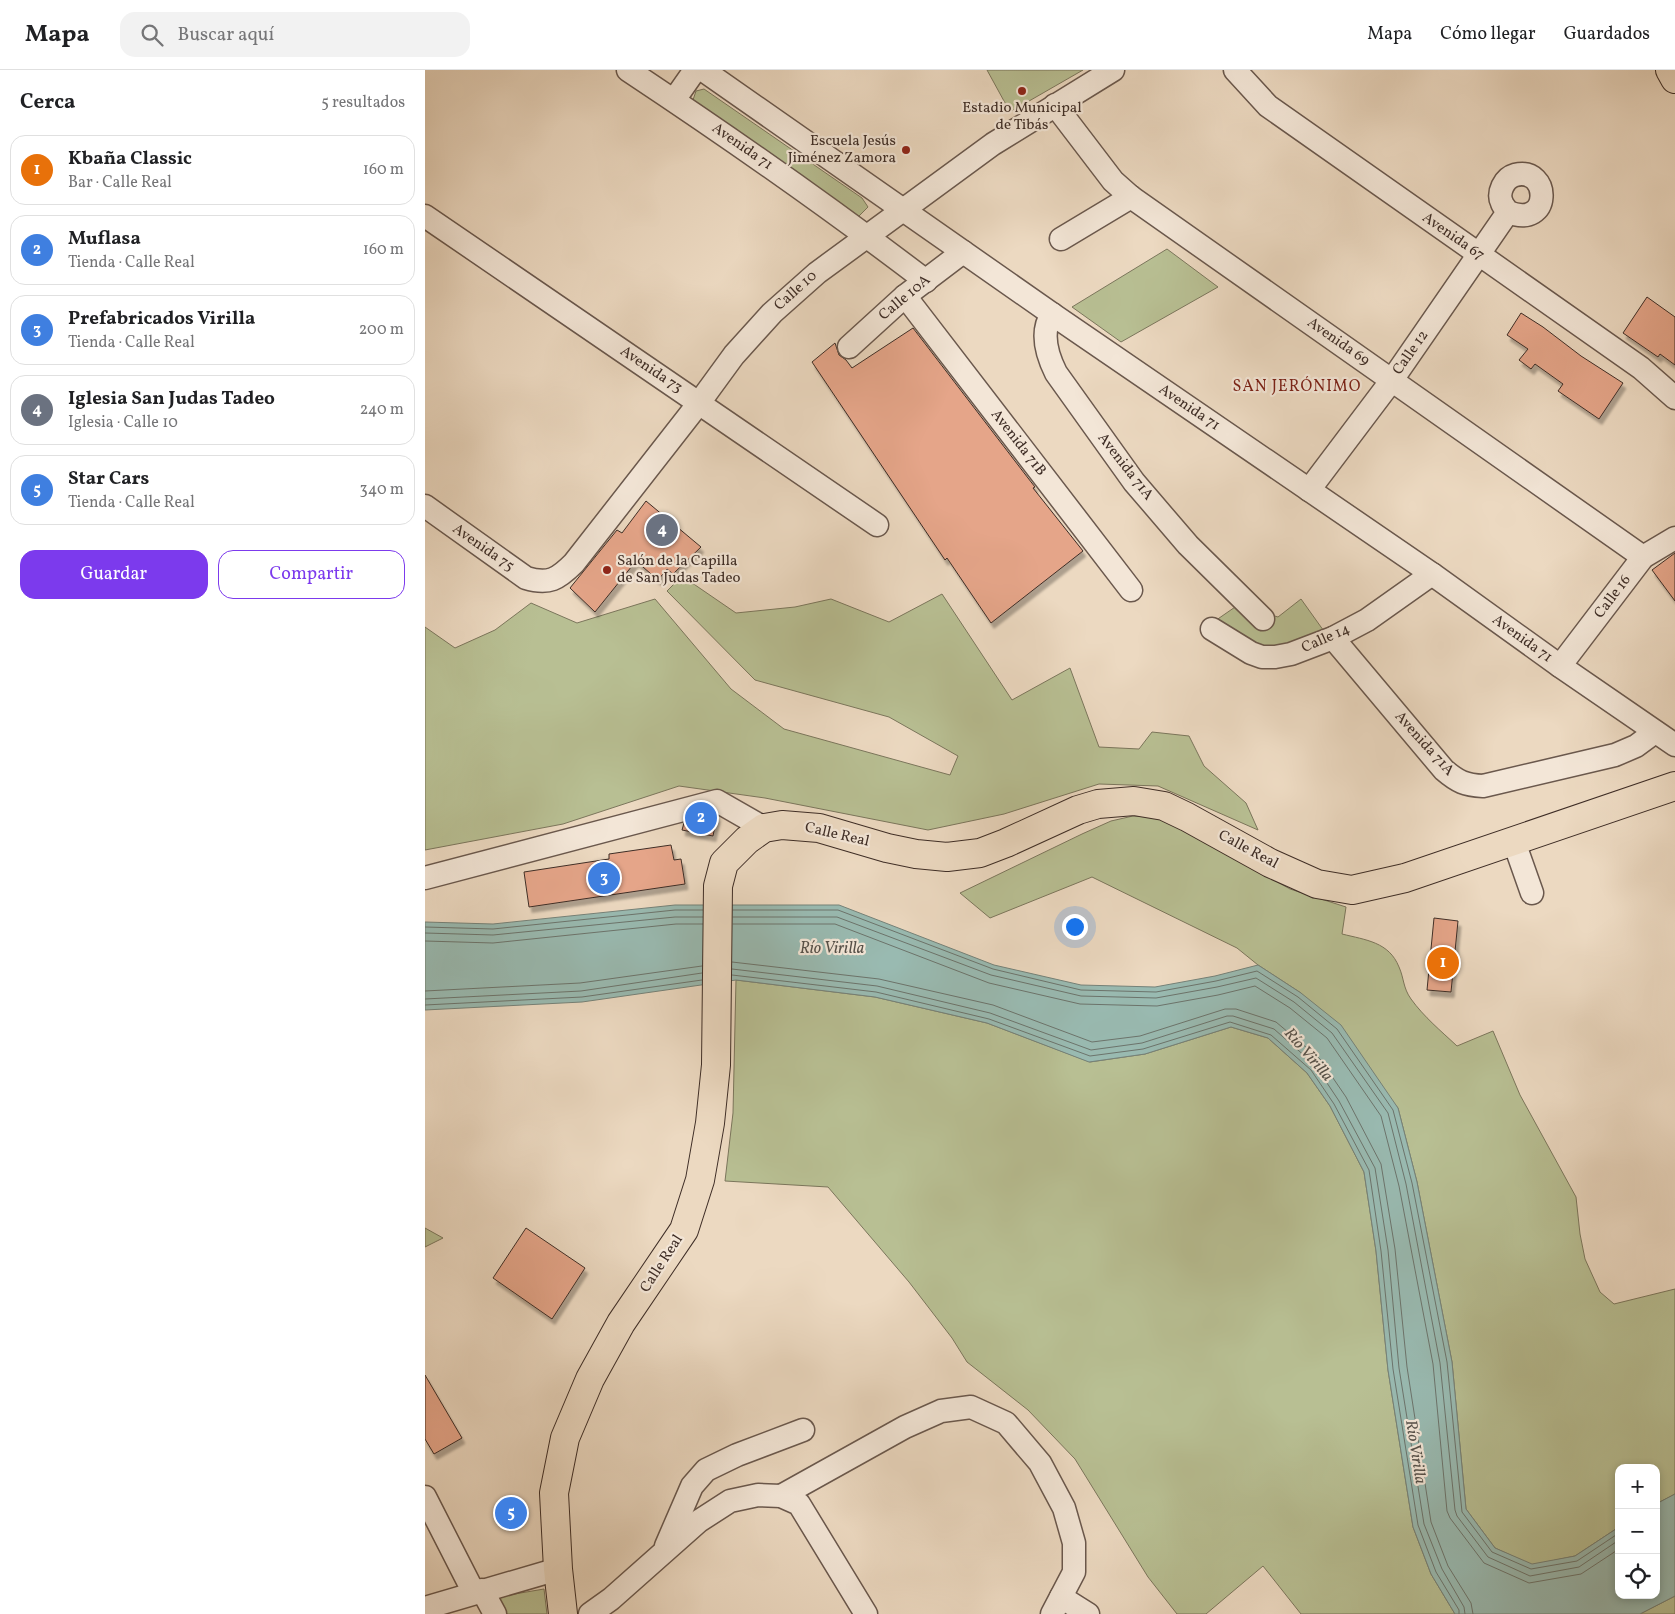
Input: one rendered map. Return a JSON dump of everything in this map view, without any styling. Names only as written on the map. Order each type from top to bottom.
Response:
[{"type":"main road","points":[[1670,70],[1675,79]]},
{"type":"main road","name":"Calle Real","points":[[563,1614],[558,1569],[554,1494],[565,1438],[590,1379],[621,1323],[684,1230],[699,1180],[710,1123],[716,1065],[718,886],[725,863],[747,840],[764,828],[782,825],[819,828],[887,848],[915,854],[947,857],[980,852],[1006,843],[1078,810],[1098,804],[1134,801],[1164,806],[1271,863],[1317,884],[1352,890],[1405,878],[1675,786]]},
{"type":"street","name":"Avenida 71","points":[[627,70],[674,100],[867,236],[926,281]]},
{"type":"street","points":[[674,100],[695,70]]},
{"type":"street","name":"Avenida 71","points":[[703,70],[1052,314],[1432,574],[1560,666],[1675,745]]},
{"type":"street","name":"Calle 10","points":[[545,581],[563,574],[574,563],[699,403],[734,355],[772,313],[817,273],[993,144],[1113,70]]},
{"type":"street","name":"Avenida 67","points":[[1235,70],[1268,106],[1641,368],[1675,398]]},
{"type":"street","name":"Avenida 69","points":[[1055,105],[1113,181],[1131,197],[1643,557]]},
{"type":"street","points":[[1061,239],[1131,197]]},
{"type":"street","name":"Calle 12","points":[[1309,490],[1392,380],[1508,212]]},
{"type":"street","name":"Avenida 73","points":[[425,216],[877,525]]},
{"type":"street","name":"Calle 10A","points":[[849,347],[905,296],[963,252]]},
{"type":"street","name":"Avenida 71B","points":[[905,296],[1131,590]]},
{"type":"street","name":"Avenida 71A","points":[[1052,314],[1046,328],[1046,347],[1056,373],[1134,482],[1188,545],[1263,619]]},
{"type":"street","name":"Avenida 75","points":[[425,506],[526,578],[535,581],[545,581]]},
{"type":"street","name":"Calle 16","points":[[1560,666],[1643,557],[1675,538]]},
{"type":"street","name":"Calle 14","points":[[1211,629],[1251,653],[1275,657],[1291,654],[1333,638],[1367,620],[1432,574]]},
{"type":"street","name":"Avenida 71A","points":[[1333,638],[1444,770],[1455,780],[1469,785],[1483,786],[1615,755],[1636,746],[1655,732]]},
{"type":"street","points":[[425,878],[717,801],[764,828]]},
{"type":"street","points":[[1514,842],[1532,893]]},
{"type":"street","points":[[781,1496],[905,1427],[941,1411],[971,1406],[1006,1423],[1040,1463],[1064,1508],[1074,1543],[1074,1572],[1056,1606],[1089,1614]]},
{"type":"street","points":[[664,1552],[692,1486],[706,1470],[737,1455],[803,1430]]},
{"type":"street","points":[[590,1614],[611,1599],[699,1521],[730,1501],[758,1495],[781,1496],[799,1504],[866,1614]]},
{"type":"street","points":[[425,1497],[478,1592],[495,1614]]},
{"type":"street","points":[[425,1608],[558,1569]]},
{"type":"green space","name":"Estadio Municipal de Tibás","points":[[987,70],[1083,70],[1010,112]]},
{"type":"green space","points":[[704,89],[862,198],[868,207],[857,218],[693,100],[696,91]]},
{"type":"green space","points":[[1167,249],[1218,287],[1121,342],[1072,307]]},
{"type":"green space","points":[[682,576],[736,613],[795,607],[831,599],[889,622],[942,594],[1012,700],[1070,668],[1099,747],[1139,749],[1152,732],[1189,736],[1204,766],[1246,803],[1258,830],[1158,786],[1099,784],[1004,814],[928,830],[765,798],[679,786],[563,824],[425,850],[425,627],[455,648],[495,630],[531,603],[577,623],[655,599],[731,689],[784,729],[950,775],[958,756],[889,717],[755,680],[667,591]]},
{"type":"green space","points":[[1301,599],[1326,634],[1302,644],[1264,649],[1212,623],[1238,605],[1278,617]]},
{"type":"green space","points":[[1133,816],[1153,817],[1169,822],[1290,889],[1346,907],[1342,934],[1376,943],[1389,952],[1399,967],[1406,991],[1416,1006],[1457,1046],[1493,1031],[1520,1095],[1576,1197],[1585,1259],[1600,1292],[1614,1304],[1675,1289],[1675,1494],[1660,1502],[1660,1464],[1615,1464],[1615,1530],[1575,1556],[1532,1565],[1495,1548],[1466,1509],[1452,1362],[1417,1182],[1398,1108],[1301,993],[1258,965],[1237,948],[1092,877],[990,918],[960,893],[1111,821]]},
{"type":"green space","points":[[736,980],[875,997],[987,1023],[1090,1062],[1145,1054],[1231,1027],[1268,1038],[1307,1073],[1330,1106],[1364,1172],[1376,1251],[1388,1370],[1413,1527],[1431,1574],[1455,1614],[1301,1614],[1263,1566],[1206,1614],[1177,1614],[1148,1577],[1075,1459],[1028,1410],[967,1362],[952,1338],[909,1282],[828,1187],[725,1181],[733,1113]]},
{"type":"green space","points":[[425,1228],[443,1238],[425,1247]]},
{"type":"green space","points":[[544,1589],[547,1614],[507,1614],[497,1597]]},
{"type":"green space","points":[[1675,1596],[1675,1614],[1640,1614]]},
{"type":"water","name":"Río Virilla","points":[[675,905],[839,905],[994,965],[1081,985],[1155,987],[1215,976],[1258,965],[1301,993],[1341,1025],[1398,1108],[1417,1182],[1452,1362],[1466,1509],[1495,1548],[1532,1564],[1575,1556],[1615,1530],[1615,1599],[1660,1599],[1660,1502],[1675,1494],[1675,1596],[1640,1614],[1455,1614],[1431,1574],[1413,1527],[1388,1370],[1376,1251],[1364,1172],[1330,1106],[1307,1073],[1268,1038],[1231,1027],[1145,1054],[1089,1062],[987,1023],[875,997],[736,980],[582,1002],[425,1010],[425,922],[493,924]]},
{"type":"building","points":[[1647,297],[1675,317],[1675,365],[1660,354],[1658,357],[1623,333]]},
{"type":"building","points":[[1521,313],[1581,356],[1623,383],[1599,419],[1558,391],[1563,384],[1535,364],[1531,369],[1519,360],[1528,349],[1507,335]]},
{"type":"building","points":[[913,328],[1035,487],[1033,488],[1083,551],[991,623],[947,558],[945,560],[812,362],[835,343],[839,355],[852,368]]},
{"type":"building","points":[[646,501],[701,547],[673,574],[667,569],[658,580],[636,561],[595,612],[570,588],[617,530],[622,533]]},
{"type":"building","points":[[1675,553],[1675,601],[1652,570]]},
{"type":"building","points":[[717,816],[713,836],[682,830],[684,823]]},
{"type":"building","points":[[671,845],[674,860],[681,859],[685,884],[529,907],[524,872],[609,859],[609,854]]},
{"type":"building","points":[[1434,918],[1458,921],[1451,992],[1427,990]]},
{"type":"building","points":[[526,1228],[585,1268],[552,1319],[493,1278]]},
{"type":"building","points":[[425,1375],[462,1438],[434,1454],[425,1439]]},
{"type":"place","name":"Estadio Municipal de Tibás","points":[[1022,91]]},
{"type":"place","name":"Escuela Jesús Jiménez Zamora","points":[[906,150]]},
{"type":"place","name":"Iglesia San Judas Tadeo","points":[[662,530]]},
{"type":"place","name":"Salón de la Capilla de San Judas Tadeo","points":[[607,570]]},
{"type":"place","name":"Muflasa","points":[[701,818]]},
{"type":"place","name":"Prefabricados Virilla","points":[[604,878]]},
{"type":"place","name":"Kbaña Classic","points":[[1443,963]]},
{"type":"place","name":"Star Cars","points":[[511,1513]]},
{"type":"district","name":"SAN JERÓNIMO","points":[[1297,387]]}]
